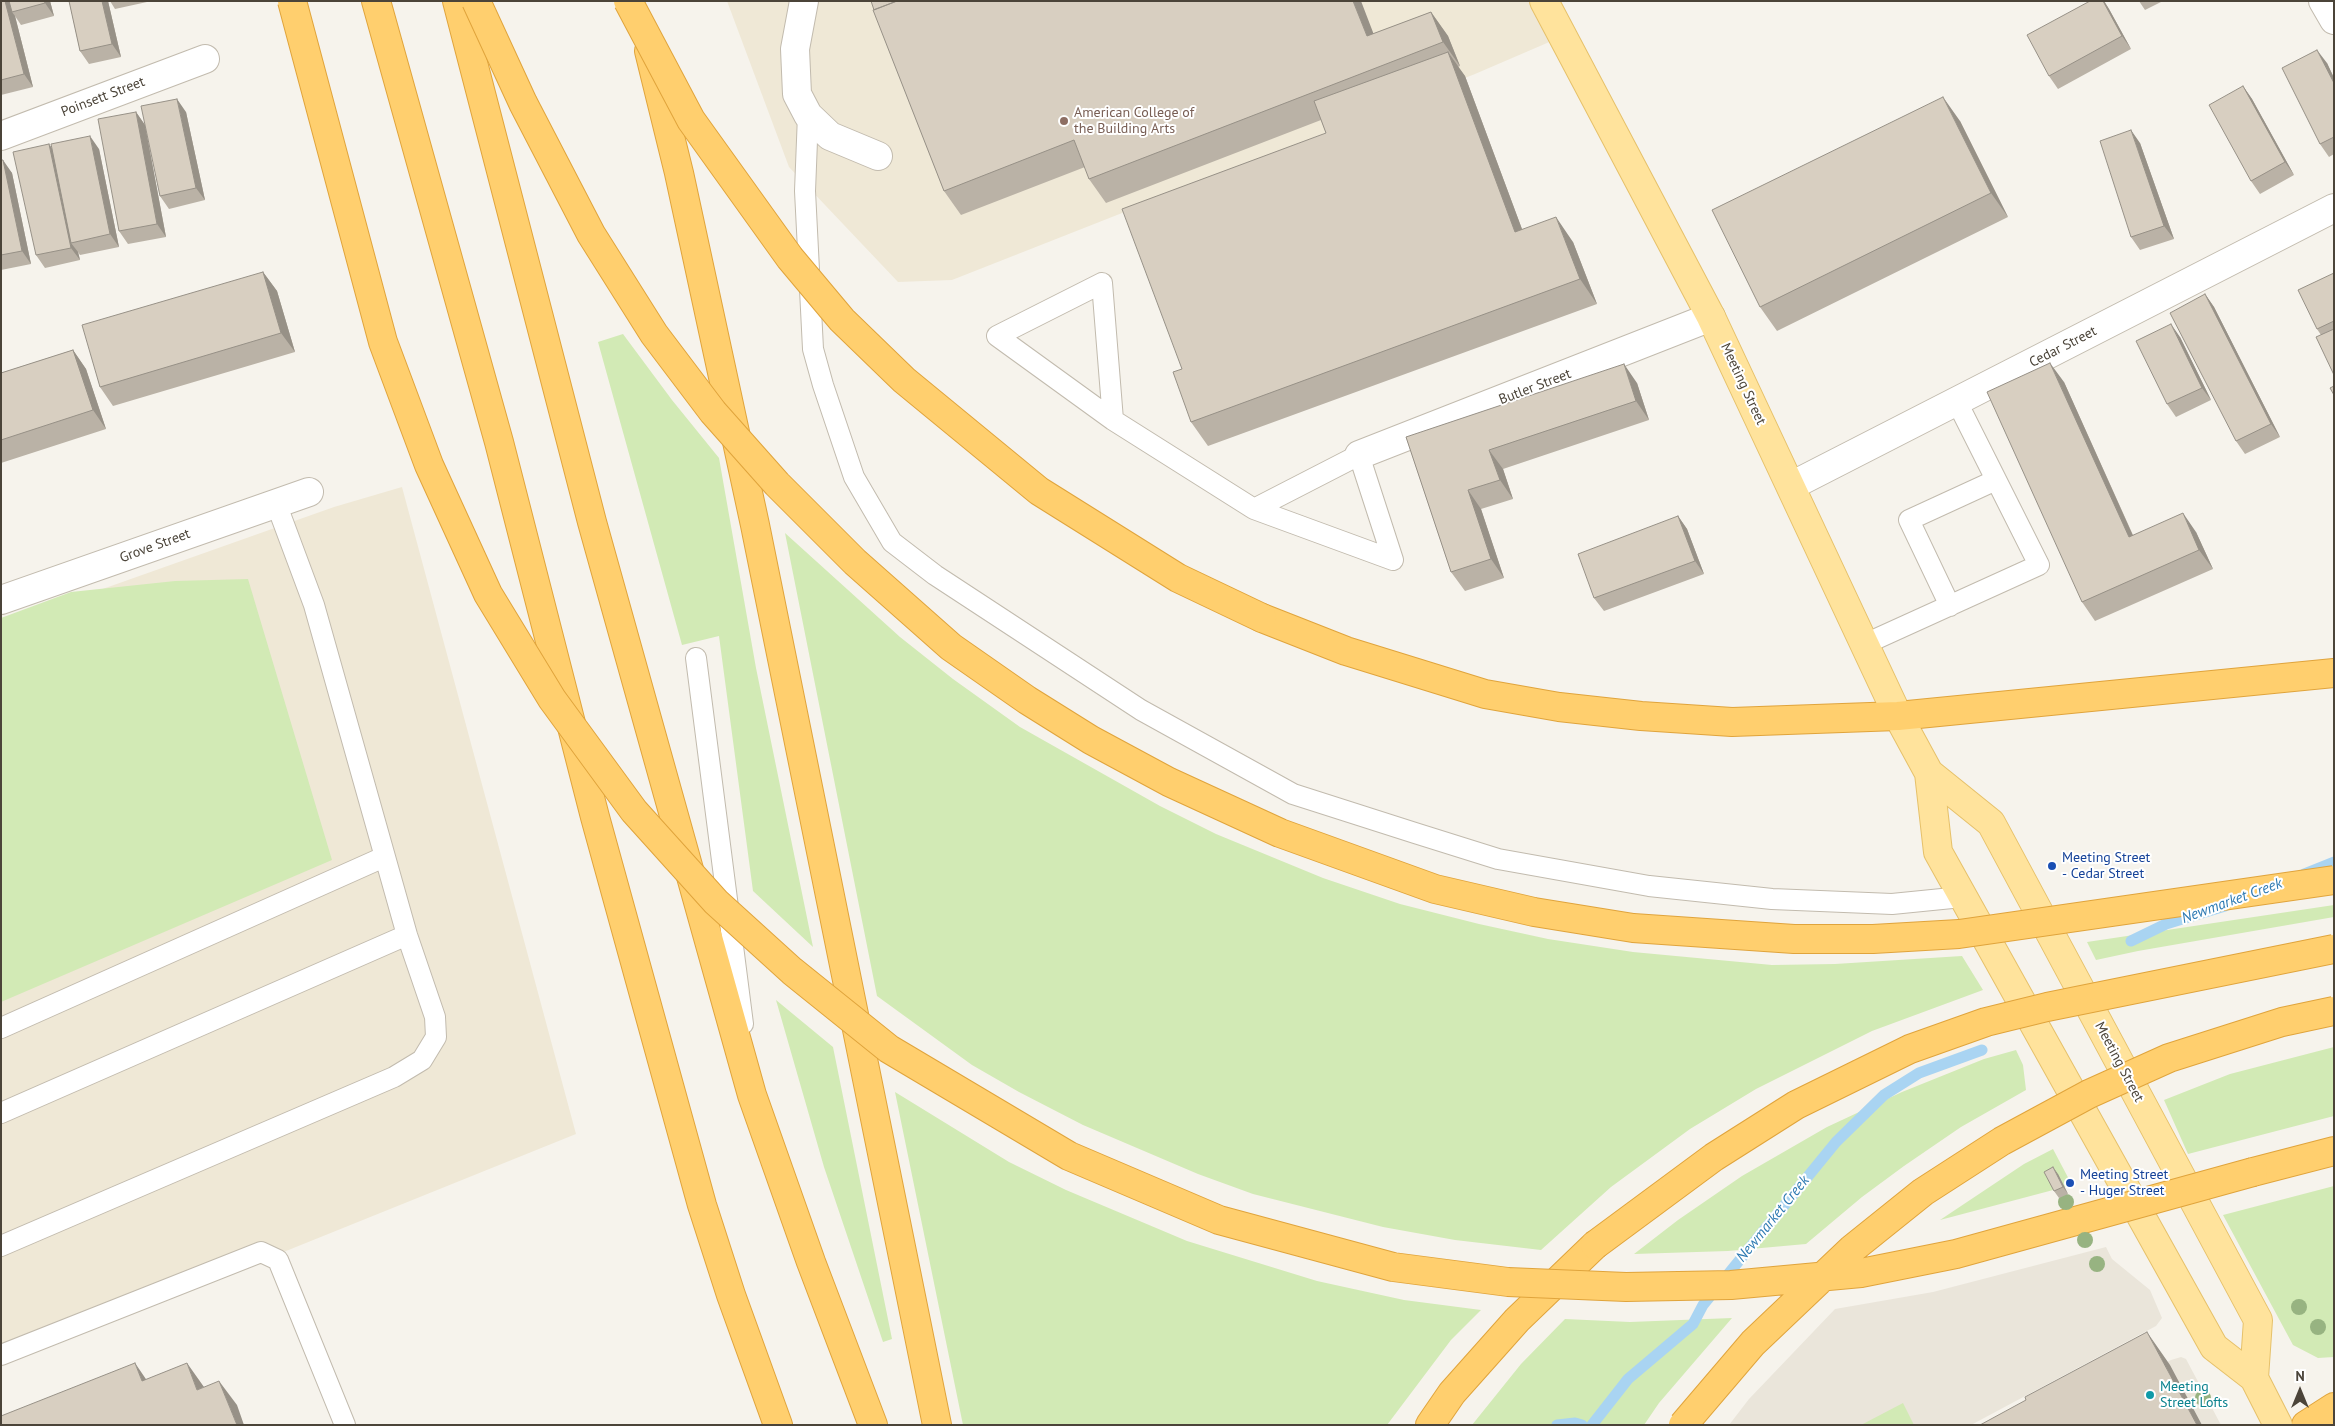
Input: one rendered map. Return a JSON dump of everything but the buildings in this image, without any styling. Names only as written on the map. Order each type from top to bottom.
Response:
[{"type":"highway","points":[[292,1],[383,342],[429,465],[488,594],[552,699],[634,811],[716,902],[792,971],[889,1048],[1069,1156],[1219,1220],[1393,1267],[1508,1282],[1626,1287],[1731,1285],[1860,1273],[1956,1254],[2334,1151]]},
{"type":"highway","points":[[376,1],[499,442],[595,817],[702,1205],[730,1295],[778,1425]]},
{"type":"highway","points":[[458,1],[592,522],[752,1095],[811,1262],[873,1425]]},
{"type":"highway","points":[[476,1],[523,103],[591,234],[654,334],[719,419],[777,484],[855,562],[951,647],[1027,700],[1091,740],[1169,782],[1280,833],[1435,889],[1534,912],[1651,930],[1794,938],[1873,938],[1959,934],[2334,880]]},
{"type":"highway","points":[[628,1],[691,120],[790,258],[842,320],[904,380],[1039,491],[1178,578],[1262,618],[1346,651],[1485,694],[1559,707],[1641,716],[1732,722],[1898,716],[2334,673]]},
{"type":"highway","points":[[637,1],[679,173],[755,525],[937,1425]]},
{"type":"highway","points":[[1430,1425],[1452,1394],[1518,1320],[1594,1245],[1714,1157],[1796,1105],[1910,1048],[1986,1022],[2047,1007],[2334,949]]},
{"type":"highway","points":[[1683,1425],[1753,1344],[1852,1249],[1923,1192],[2002,1141],[2088,1094],[2169,1058],[2282,1022],[2334,1011]]},
{"type":"highway","points":[[2306,1425],[2334,1407]]},
{"type":"main road","name":"Meeting Street","points":[[1544,1],[1711,317],[1898,716],[1929,773],[1938,852],[2214,1347],[2254,1378],[2278,1425]]},
{"type":"main road","name":"Meeting Street","points":[[1929,773],[1991,823],[1996,832],[2258,1320],[2254,1378]]},
{"type":"street","points":[[804,1],[795,49],[796,94],[808,116],[830,136],[878,156]]},
{"type":"street","points":[[2323,1],[2334,20]]},
{"type":"street","name":"Poinsett Street","points":[[1,136],[205,59]]},
{"type":"street","name":"Cedar Street","points":[[1791,486],[2334,208]]},
{"type":"street","name":"Butler Street","points":[[1359,456],[1711,317]]},
{"type":"street","name":"Grove Street","points":[[1,600],[309,492]]},
{"type":"lane","points":[[808,116],[805,191],[813,349],[854,477],[892,542],[935,575],[1141,710],[1293,794],[1414,833],[1498,858],[1649,886],[1772,898],[1892,904],[1962,897]]},
{"type":"lane","points":[[1113,420],[1102,283],[996,336],[1113,420],[1254,509],[1393,560],[1359,456],[1254,509]]},
{"type":"lane","points":[[1865,644],[2040,565],[1957,402]]},
{"type":"lane","points":[[1950,606],[1909,520],[1996,480]]},
{"type":"lane","points":[[1,1246],[394,1077],[422,1060],[436,1037],[435,1017],[407,935],[384,857],[314,606],[276,503]]},
{"type":"lane","points":[[696,658],[752,1095]]},
{"type":"lane","points":[[1,1028],[384,857]]},
{"type":"lane","points":[[1,1112],[407,935]]},
{"type":"lane","points":[[1,1355],[261,1252],[278,1260],[345,1425]]},
{"type":"shaded area","name":"American College of the Building Arts","points":[[727,1],[1534,1],[1554,40],[1475,74],[952,280],[898,282],[789,167]]},
{"type":"shaded area","points":[[402,487],[576,1134],[1,1366],[1,625],[334,507]]},
{"type":"shaded area","points":[[2106,1247],[2112,1259],[2150,1290],[2162,1318],[2156,1326],[1971,1425],[1729,1425],[1749,1399],[1835,1309],[1933,1292]]},
{"type":"shaded area","name":"Meeting Street Lofts","points":[[2181,1357],[2186,1359],[2221,1425],[2051,1425],[2171,1360]]},
{"type":"green space","points":[[623,334],[672,400],[719,458],[756,668],[813,947],[753,891],[719,636],[682,645],[598,342]]},
{"type":"green space","points":[[785,533],[900,637],[953,679],[1020,727],[1160,806],[1216,834],[1323,878],[1400,904],[1479,924],[1548,939],[1633,952],[1772,965],[1835,964],[1962,956],[1983,990],[1872,1031],[1756,1089],[1690,1129],[1611,1187],[1541,1250],[1455,1240],[1383,1227],[1253,1194],[1198,1174],[1083,1125],[1019,1092],[972,1065],[877,996]]},
{"type":"green space","points":[[248,579],[332,860],[1,1002],[1,618],[71,592],[175,581]]},
{"type":"green space","points":[[2334,905],[2334,917],[2096,960],[2087,942]]},
{"type":"green space","points":[[776,1000],[833,1047],[892,1339],[883,1342],[824,1167]]},
{"type":"green space","points":[[2334,1047],[2334,1116],[2188,1154],[2164,1100],[2230,1074]]},
{"type":"green space","points":[[2016,1050],[2023,1065],[2026,1090],[1961,1127],[1904,1166],[1862,1197],[1806,1244],[1728,1251],[1634,1254],[1678,1220],[1742,1176],[1827,1127],[1902,1092],[1984,1059]]},
{"type":"green space","points":[[895,1092],[1009,1162],[1066,1190],[1187,1241],[1317,1281],[1404,1300],[1481,1310],[1451,1340],[1387,1425],[963,1425]]},
{"type":"green space","points":[[2053,1149],[2072,1185],[1940,1220],[2024,1164]]},
{"type":"green space","points":[[2334,1186],[2334,1357],[2318,1358],[2293,1345],[2223,1215]]},
{"type":"green space","points":[[1732,1318],[1659,1403],[1644,1425],[1472,1425],[1521,1364],[1565,1319],[1630,1322]]},
{"type":"green space","points":[[1903,1403],[1914,1425],[1861,1425]]},
{"type":"waterway","name":"Newmarket Creek","points":[[2304,874],[2334,862]]},
{"type":"waterway","name":"Newmarket Creek","points":[[2131,941],[2166,924],[2225,906]]},
{"type":"waterway","name":"Newmarket Creek","points":[[1592,1425],[1628,1379],[1693,1324],[1703,1305],[1836,1142],[1884,1095],[1919,1073],[1982,1050]]},
{"type":"waterway","name":"Newmarket Creek","points":[[1557,1425],[1575,1423],[1582,1425]]},
{"type":"place","name":"American College of the Building Arts","points":[[1064,121]]},
{"type":"place","name":"Meeting Street - Cedar Street","points":[[2052,866]]},
{"type":"place","name":"Meeting Street - Huger Street","points":[[2070,1183]]},
{"type":"place","name":"Meeting Street Lofts","points":[[2150,1395]]}]
